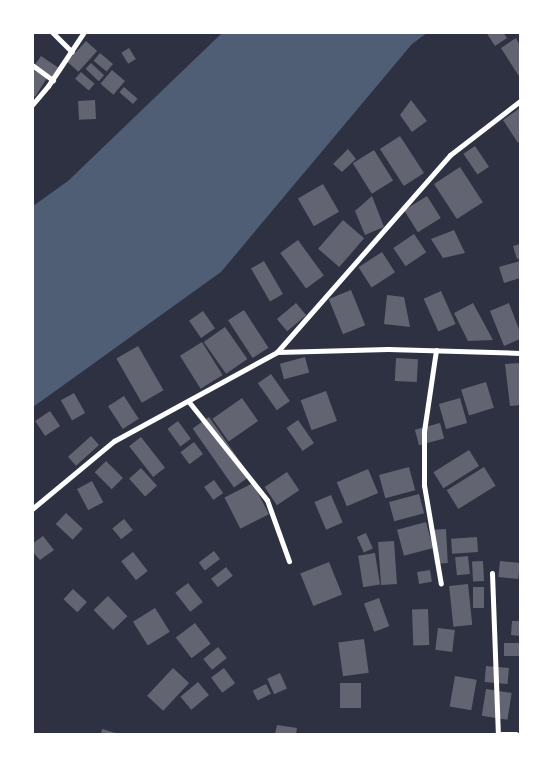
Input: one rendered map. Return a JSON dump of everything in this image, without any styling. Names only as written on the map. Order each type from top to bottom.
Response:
[{"type":"street","points":[[52,32],[72,52]]},
{"type":"street","points":[[32,105],[53,80],[84,32]]},
{"type":"street","points":[[32,65],[53,80]]},
{"type":"street","points":[[32,509],[114,441],[189,402],[277,352],[450,155],[520,101]]},
{"type":"street","points":[[277,352],[388,349],[520,353]]},
{"type":"street","points":[[436,350],[424,431],[424,485],[441,584]]},
{"type":"street","points":[[189,402],[268,500],[289,561]]},
{"type":"street","points":[[492,574],[498,734],[516,734]]},
{"type":"water","points":[[222,33],[427,33],[412,44],[221,272],[33,407],[33,206],[68,181]]},
{"type":"building","points":[[486,32],[503,32],[507,38],[495,46]]},
{"type":"building","points":[[516,38],[520,46],[520,78],[501,48]]},
{"type":"building","points":[[86,41],[97,51],[78,72],[67,62]]},
{"type":"building","points":[[129,48],[136,59],[128,64],[121,53]]},
{"type":"building","points":[[100,53],[113,64],[107,72],[94,61]]},
{"type":"building","points":[[41,56],[59,68],[53,77],[35,65]]},
{"type":"building","points":[[91,63],[104,75],[99,81],[86,69]]},
{"type":"building","points":[[32,69],[47,78],[35,97],[32,95]]},
{"type":"building","points":[[112,70],[125,81],[113,95],[100,84]]},
{"type":"building","points":[[81,72],[95,84],[89,91],[75,79]]},
{"type":"building","points":[[124,87],[138,99],[133,104],[119,92]]},
{"type":"building","points":[[95,100],[96,119],[79,120],[78,101]]},
{"type":"building","points":[[411,100],[427,121],[412,132],[400,115]]},
{"type":"building","points":[[520,108],[520,141],[518,143],[503,120]]},
{"type":"building","points":[[400,136],[424,173],[404,186],[380,149]]},
{"type":"building","points":[[475,146],[489,167],[477,175],[463,154]]},
{"type":"building","points":[[348,149],[356,159],[342,172],[333,164]]},
{"type":"building","points":[[374,150],[393,181],[372,194],[353,163]]},
{"type":"building","points":[[460,167],[483,202],[457,219],[434,184]]},
{"type":"building","points":[[323,184],[339,212],[314,226],[298,199]]},
{"type":"building","points":[[372,196],[384,227],[365,235],[355,211]]},
{"type":"building","points":[[427,196],[441,218],[418,232],[404,210]]},
{"type":"building","points":[[343,220],[364,238],[339,267],[318,249]]},
{"type":"building","points":[[454,230],[465,253],[443,258],[431,239]]},
{"type":"building","points":[[414,234],[426,252],[406,266],[393,248]]},
{"type":"building","points":[[298,240],[324,276],[306,289],[280,253]]},
{"type":"building","points":[[520,244],[520,258],[517,259],[513,246]]},
{"type":"building","points":[[382,252],[395,272],[372,287],[359,267]]},
{"type":"building","points":[[264,261],[283,294],[270,301],[251,268]]},
{"type":"building","points":[[520,261],[520,278],[504,283],[499,267]]},
{"type":"building","points":[[351,290],[365,325],[343,334],[329,299]]},
{"type":"building","points":[[441,291],[456,324],[438,332],[424,299]]},
{"type":"building","points":[[387,295],[404,297],[410,327],[384,324]]},
{"type":"building","points":[[296,303],[306,315],[287,331],[277,319]]},
{"type":"building","points":[[473,303],[493,340],[468,341],[454,313]]},
{"type":"building","points":[[509,303],[520,332],[520,339],[504,346],[490,311]]},
{"type":"building","points":[[244,310],[269,348],[253,358],[228,320]]},
{"type":"building","points":[[203,311],[215,328],[201,338],[189,321]]},
{"type":"building","points":[[225,327],[247,359],[226,374],[204,342]]},
{"type":"building","points":[[202,342],[223,375],[201,389],[180,356]]},
{"type":"building","points":[[138,346],[164,390],[142,403],[116,358]]},
{"type":"building","points":[[305,357],[309,372],[284,379],[280,364]]},
{"type":"building","points":[[396,358],[418,359],[417,382],[395,381]]},
{"type":"building","points":[[520,363],[520,405],[510,406],[505,364]]},
{"type":"building","points":[[271,374],[290,401],[277,410],[258,383]]},
{"type":"building","points":[[486,382],[494,408],[469,415],[461,390]]},
{"type":"building","points":[[326,391],[337,421],[312,430],[301,400]]},
{"type":"building","points":[[74,393],[85,413],[72,420],[61,400]]},
{"type":"building","points":[[124,396],[139,419],[123,429],[108,406]]},
{"type":"building","points":[[242,398],[258,421],[229,442],[213,419]]},
{"type":"building","points":[[460,398],[467,423],[446,429],[439,404]]},
{"type":"building","points":[[50,411],[60,426],[45,436],[35,421]]},
{"type":"building","points":[[209,417],[250,476],[234,487],[193,428]]},
{"type":"building","points":[[298,420],[314,443],[303,451],[287,428]]},
{"type":"building","points":[[178,421],[191,439],[180,446],[167,429]]},
{"type":"building","points":[[440,423],[444,438],[419,445],[415,430]]},
{"type":"building","points":[[91,436],[99,445],[76,466],[68,457]]},
{"type":"building","points":[[141,437],[165,468],[153,477],[129,446]]},
{"type":"building","points":[[194,442],[203,454],[189,464],[180,452]]},
{"type":"building","points":[[469,450],[479,466],[443,488],[433,472]]},
{"type":"building","points":[[106,461],[123,478],[112,489],[95,472]]},
{"type":"building","points":[[409,467],[415,490],[385,498],[379,475]]},
{"type":"building","points":[[484,467],[496,486],[458,509],[447,490]]},
{"type":"building","points":[[141,468],[157,486],[145,497],[129,479]]},
{"type":"building","points":[[368,469],[378,493],[347,506],[337,482]]},
{"type":"building","points":[[287,472],[299,490],[277,505],[265,487]]},
{"type":"building","points":[[214,480],[223,493],[213,500],[204,487]]},
{"type":"building","points":[[92,481],[103,502],[88,510],[77,489]]},
{"type":"building","points":[[253,483],[269,514],[240,529],[224,498]]},
{"type":"building","points":[[419,494],[424,513],[394,521],[389,502]]},
{"type":"building","points":[[331,495],[343,523],[326,530],[314,502]]},
{"type":"building","points":[[66,513],[83,529],[73,540],[56,524]]},
{"type":"building","points":[[124,519],[133,530],[121,539],[112,528]]},
{"type":"building","points":[[426,522],[433,548],[404,556],[397,530]]},
{"type":"building","points":[[446,529],[448,563],[435,564],[433,530]]},
{"type":"building","points":[[366,533],[373,549],[364,553],[357,537]]},
{"type":"building","points":[[43,536],[54,550],[40,560],[32,551],[32,544]]},
{"type":"building","points":[[477,537],[478,552],[452,554],[451,539]]},
{"type":"building","points":[[394,541],[397,584],[381,585],[378,542]]},
{"type":"building","points":[[214,551],[220,559],[205,570],[199,562]]},
{"type":"building","points":[[133,552],[148,571],[136,580],[121,561]]},
{"type":"building","points":[[375,553],[380,585],[363,587],[358,556]]},
{"type":"building","points":[[468,556],[470,574],[457,575],[455,557]]},
{"type":"building","points":[[483,561],[484,581],[473,582],[472,562]]},
{"type":"building","points":[[500,561],[520,563],[518,579],[498,577]]},
{"type":"building","points":[[329,562],[342,594],[313,606],[300,574]]},
{"type":"building","points":[[226,567],[233,576],[218,587],[211,579]]},
{"type":"building","points":[[430,570],[432,582],[419,584],[417,572]]},
{"type":"building","points":[[188,583],[203,602],[190,612],[175,593]]},
{"type":"building","points":[[468,584],[472,625],[453,627],[449,586]]},
{"type":"building","points":[[473,587],[484,587],[484,608],[473,608]]},
{"type":"building","points":[[73,589],[87,602],[77,612],[63,599]]},
{"type":"building","points":[[108,596],[127,616],[113,630],[94,610]]},
{"type":"building","points":[[379,598],[389,626],[374,632],[364,603]]},
{"type":"building","points":[[155,608],[170,632],[148,646],[133,622]]},
{"type":"building","points":[[428,609],[429,645],[413,646],[412,610]]},
{"type":"building","points":[[512,621],[520,621],[520,636],[511,635]]},
{"type":"building","points":[[195,623],[211,644],[191,658],[176,637]]},
{"type":"building","points":[[438,628],[455,630],[452,652],[435,650]]},
{"type":"building","points":[[364,639],[369,673],[343,676],[338,643]]},
{"type":"building","points":[[504,643],[520,643],[520,656],[504,656]]},
{"type":"building","points":[[218,647],[227,658],[212,670],[203,659]]},
{"type":"building","points":[[486,666],[509,668],[508,684],[485,682]]},
{"type":"building","points":[[173,668],[189,683],[163,711],[147,696]]},
{"type":"building","points":[[224,668],[235,683],[222,693],[211,677]]},
{"type":"building","points":[[280,673],[287,689],[274,694],[267,679]]},
{"type":"building","points":[[455,676],[477,680],[471,710],[450,707]]},
{"type":"building","points":[[198,682],[209,695],[191,710],[180,697]]},
{"type":"building","points":[[340,683],[361,683],[361,708],[340,708]]},
{"type":"building","points":[[266,684],[271,694],[258,701],[253,691]]},
{"type":"building","points":[[486,689],[512,693],[507,720],[482,716]]},
{"type":"building","points":[[277,725],[297,728],[296,734],[275,734]]},
{"type":"building","points":[[102,729],[119,734],[101,734]]}]
